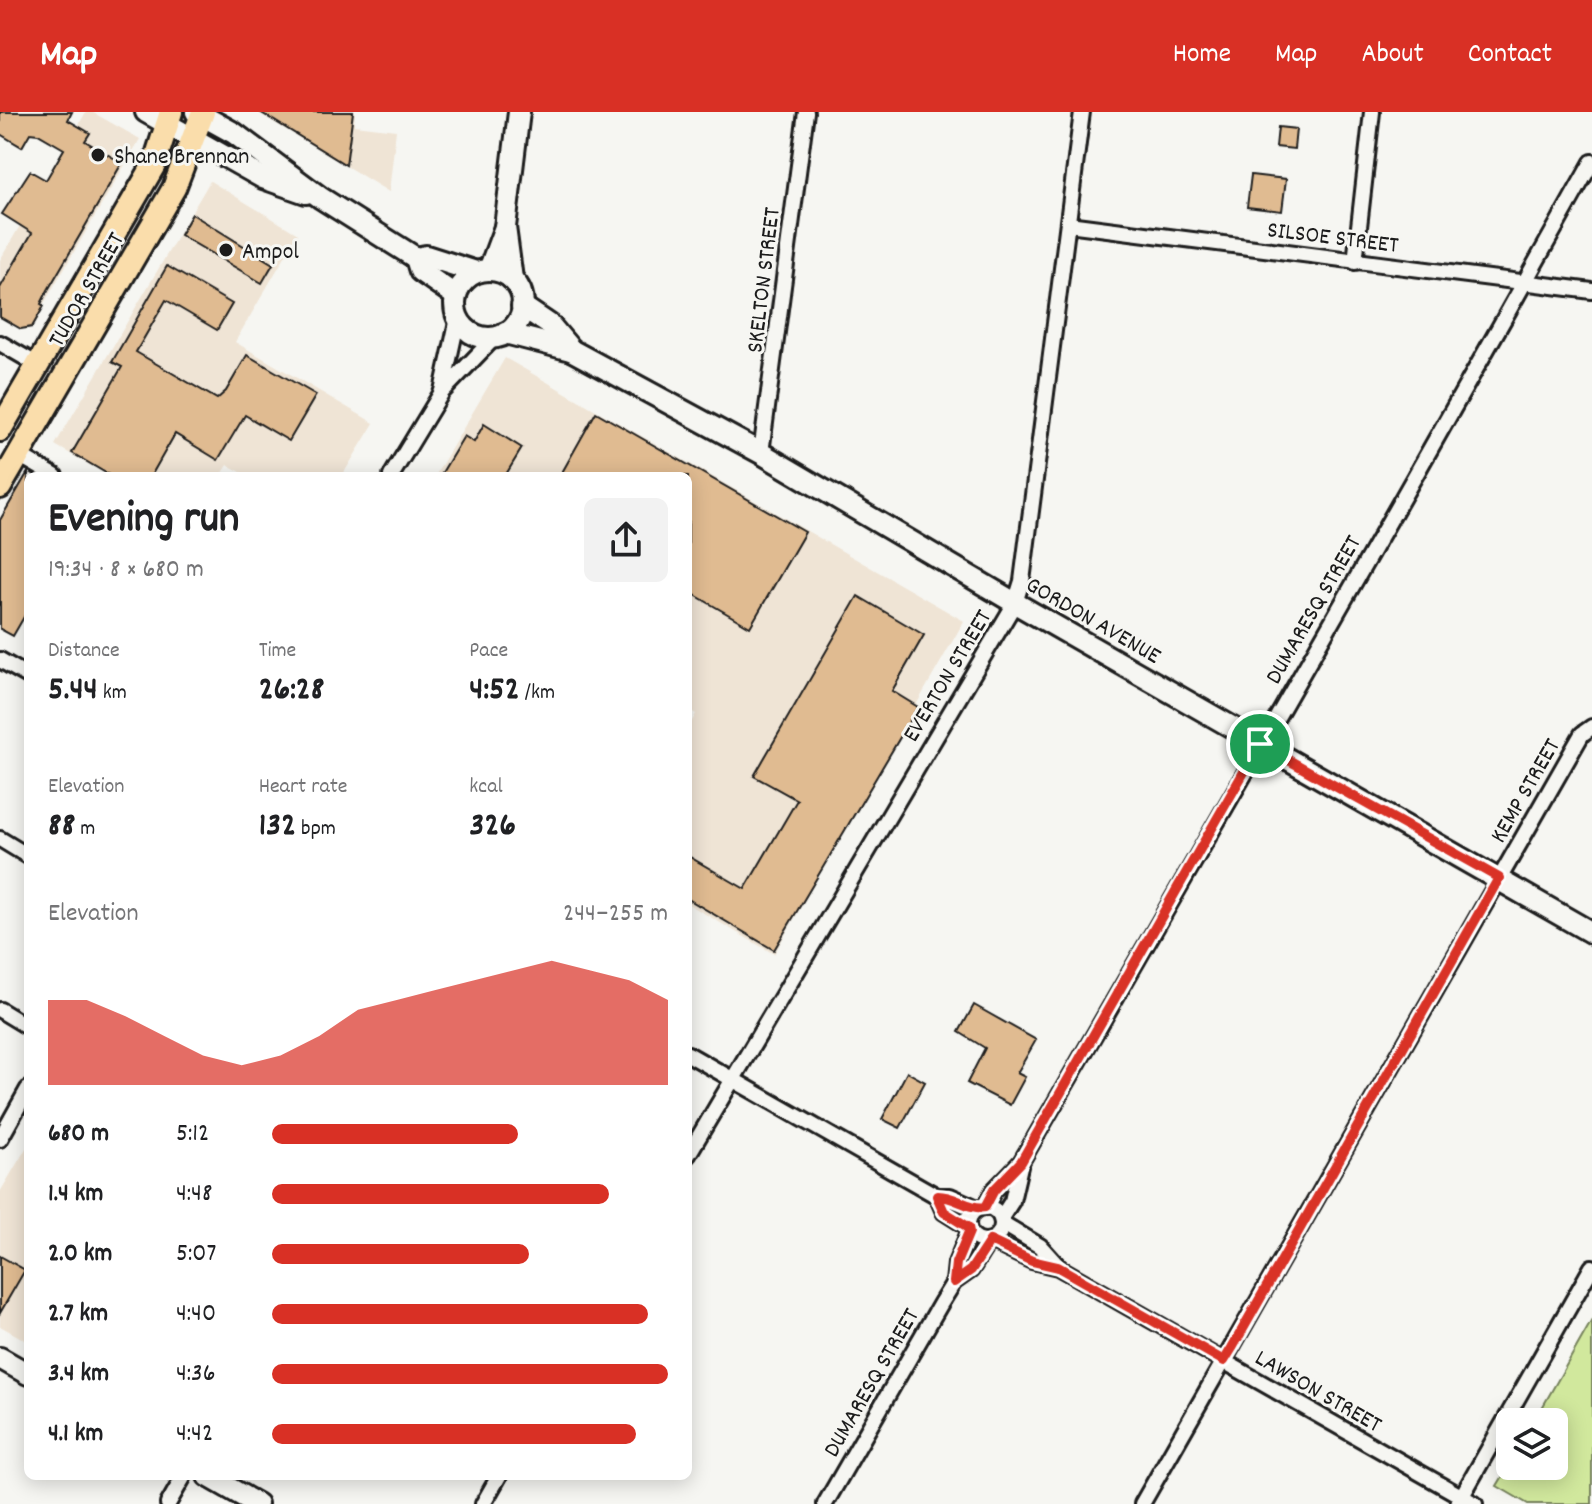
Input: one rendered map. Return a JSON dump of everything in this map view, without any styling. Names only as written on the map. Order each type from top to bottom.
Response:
[{"type":"main road","points":[[146,112],[170,118],[194,139],[263,178],[321,198]]},
{"type":"main road","points":[[505,227],[482,271],[463,281],[456,296],[458,318],[471,332],[500,335],[517,321],[522,306],[520,291],[512,279],[505,227],[519,112]]},
{"type":"main road","points":[[200,113],[255,147],[321,198],[416,258],[420,271],[456,296]]},
{"type":"main road","name":"TUDOR STREET","points":[[0,487],[174,188],[194,139],[200,113]]},
{"type":"main road","name":"TUDOR STREET","points":[[0,430],[154,165],[170,118]]},
{"type":"main road","points":[[416,258],[426,256],[512,279]]},
{"type":"main road","name":"GORDON AVENUE","points":[[522,306],[550,325],[571,350]]},
{"type":"main road","name":"GORDON AVENUE","points":[[500,335],[571,350],[761,453],[1015,603],[1592,933]]},
{"type":"main road","points":[[0,1358],[24,1372]]},
{"type":"main road","points":[[215,1480],[257,1504]]},
{"type":"street","name":"SKELTON STREET","points":[[761,453],[806,112]]},
{"type":"street","name":"EVERTON STREET","points":[[692,1148],[1015,603],[1022,581],[1082,112]]},
{"type":"street","points":[[1355,262],[1372,112]]},
{"type":"street","name":"DUMARESQ STREET","points":[[981,1208],[1021,1162],[1592,162]]},
{"type":"street","name":"SILSOE STREET","points":[[1068,224],[1592,291]]},
{"type":"street","points":[[442,392],[458,318]]},
{"type":"street","points":[[393,472],[442,392],[500,335]]},
{"type":"street","points":[[0,343],[38,365]]},
{"type":"street","points":[[19,455],[48,472]]},
{"type":"street","points":[[0,660],[24,674]]},
{"type":"street","name":"KEMP STREET","points":[[1142,1504],[1582,734],[1592,727]]},
{"type":"street","points":[[0,839],[24,854]]},
{"type":"street","points":[[0,1010],[24,1025]]},
{"type":"street","points":[[692,1056],[937,1196],[950,1196],[981,1208],[994,1209],[1002,1220],[999,1235],[989,1241],[978,1240],[944,1212],[937,1196]]},
{"type":"street","points":[[0,1139],[24,1096]]},
{"type":"street","name":"DUMARESQ STREET","points":[[1002,1220],[1012,1201],[1021,1162]]},
{"type":"street","points":[[969,1230],[970,1215],[981,1208]]},
{"type":"street","name":"LAWSON STREET","points":[[1002,1220],[1040,1246],[1058,1267]]},
{"type":"street","name":"DUMARESQ STREET","points":[[825,1504],[954,1282],[956,1263],[969,1230]]},
{"type":"street","name":"DUMARESQ STREET","points":[[954,1282],[971,1270],[989,1241]]},
{"type":"street","name":"LAWSON STREET","points":[[989,1241],[1032,1261],[1058,1267],[1465,1501]]},
{"type":"street","points":[[1465,1501],[1592,1267]]},
{"type":"street","points":[[168,1504],[182,1480]]},
{"type":"street","points":[[483,1504],[497,1480]]},
{"type":"shaded area","points":[[86,112],[92,112],[140,139],[29,329],[0,313],[0,260]]},
{"type":"shaded area","points":[[257,112],[355,112],[354,125],[396,130],[389,192]]},
{"type":"shaded area","points":[[210,181],[298,234],[235,342],[374,423],[344,472],[241,472],[228,465],[224,472],[102,472],[55,445]]},
{"type":"shaded area","points":[[505,358],[964,621],[774,954],[692,906],[692,721],[696,714],[692,712],[692,472],[437,472]]},
{"type":"shaded area","points":[[24,1152],[24,1339],[0,1326],[0,1192]]},
{"type":"green space","points":[[1592,1320],[1592,1504],[1528,1504],[1497,1486],[1501,1480],[1568,1480],[1568,1408],[1542,1408]]},
{"type":"building","points":[[0,112],[72,112],[68,120],[90,133],[85,141],[122,163],[48,290],[41,304],[44,306],[32,327],[21,329],[0,317],[0,288],[32,233],[2,214],[30,171],[46,180],[64,149],[38,134],[30,133],[22,147],[0,134]]},
{"type":"building","points":[[260,112],[353,112],[346,165]]},
{"type":"building","points":[[1278,127],[1296,129],[1294,149],[1276,147]]},
{"type":"building","points":[[1251,175],[1286,179],[1282,211],[1247,207]]},
{"type":"building","name":"Ampol","points":[[192,214],[273,264],[262,283],[180,235]]},
{"type":"building","points":[[167,266],[232,304],[217,330],[166,300],[136,352],[217,399],[226,391],[247,355],[316,395],[289,441],[245,415],[218,460],[175,434],[153,472],[104,472],[72,453],[122,367],[112,362]]},
{"type":"building","points":[[596,412],[805,532],[750,627],[692,593],[692,472],[562,472]]},
{"type":"building","points":[[484,424],[522,448],[507,472],[442,472],[464,436],[474,442]]},
{"type":"building","points":[[24,479],[24,617],[13,636],[0,629],[0,520]]},
{"type":"building","points":[[858,596],[924,635],[892,691],[918,707],[774,950],[692,901],[692,858],[745,889],[797,800],[754,776]]},
{"type":"building","points":[[974,1005],[1036,1040],[1017,1073],[1025,1077],[1010,1105],[967,1083],[985,1048],[959,1032]]},
{"type":"building","points":[[907,1072],[925,1082],[900,1128],[882,1119]]},
{"type":"building","points":[[0,1256],[24,1272],[0,1313]]},
{"type":"place","name":"Shane Brennan","points":[[98,155]]},
{"type":"place","name":"Ampol","points":[[226,250]]},
{"type":"route","points":[[1260,744],[1499,878],[1232,1348],[1224,1361],[1058,1267],[1032,1261],[990,1241],[971,1270],[954,1282],[956,1263],[969,1232],[968,1227],[944,1212],[937,1196],[950,1196],[977,1208],[985,1207],[994,1190],[1021,1162],[1260,744]]}]
